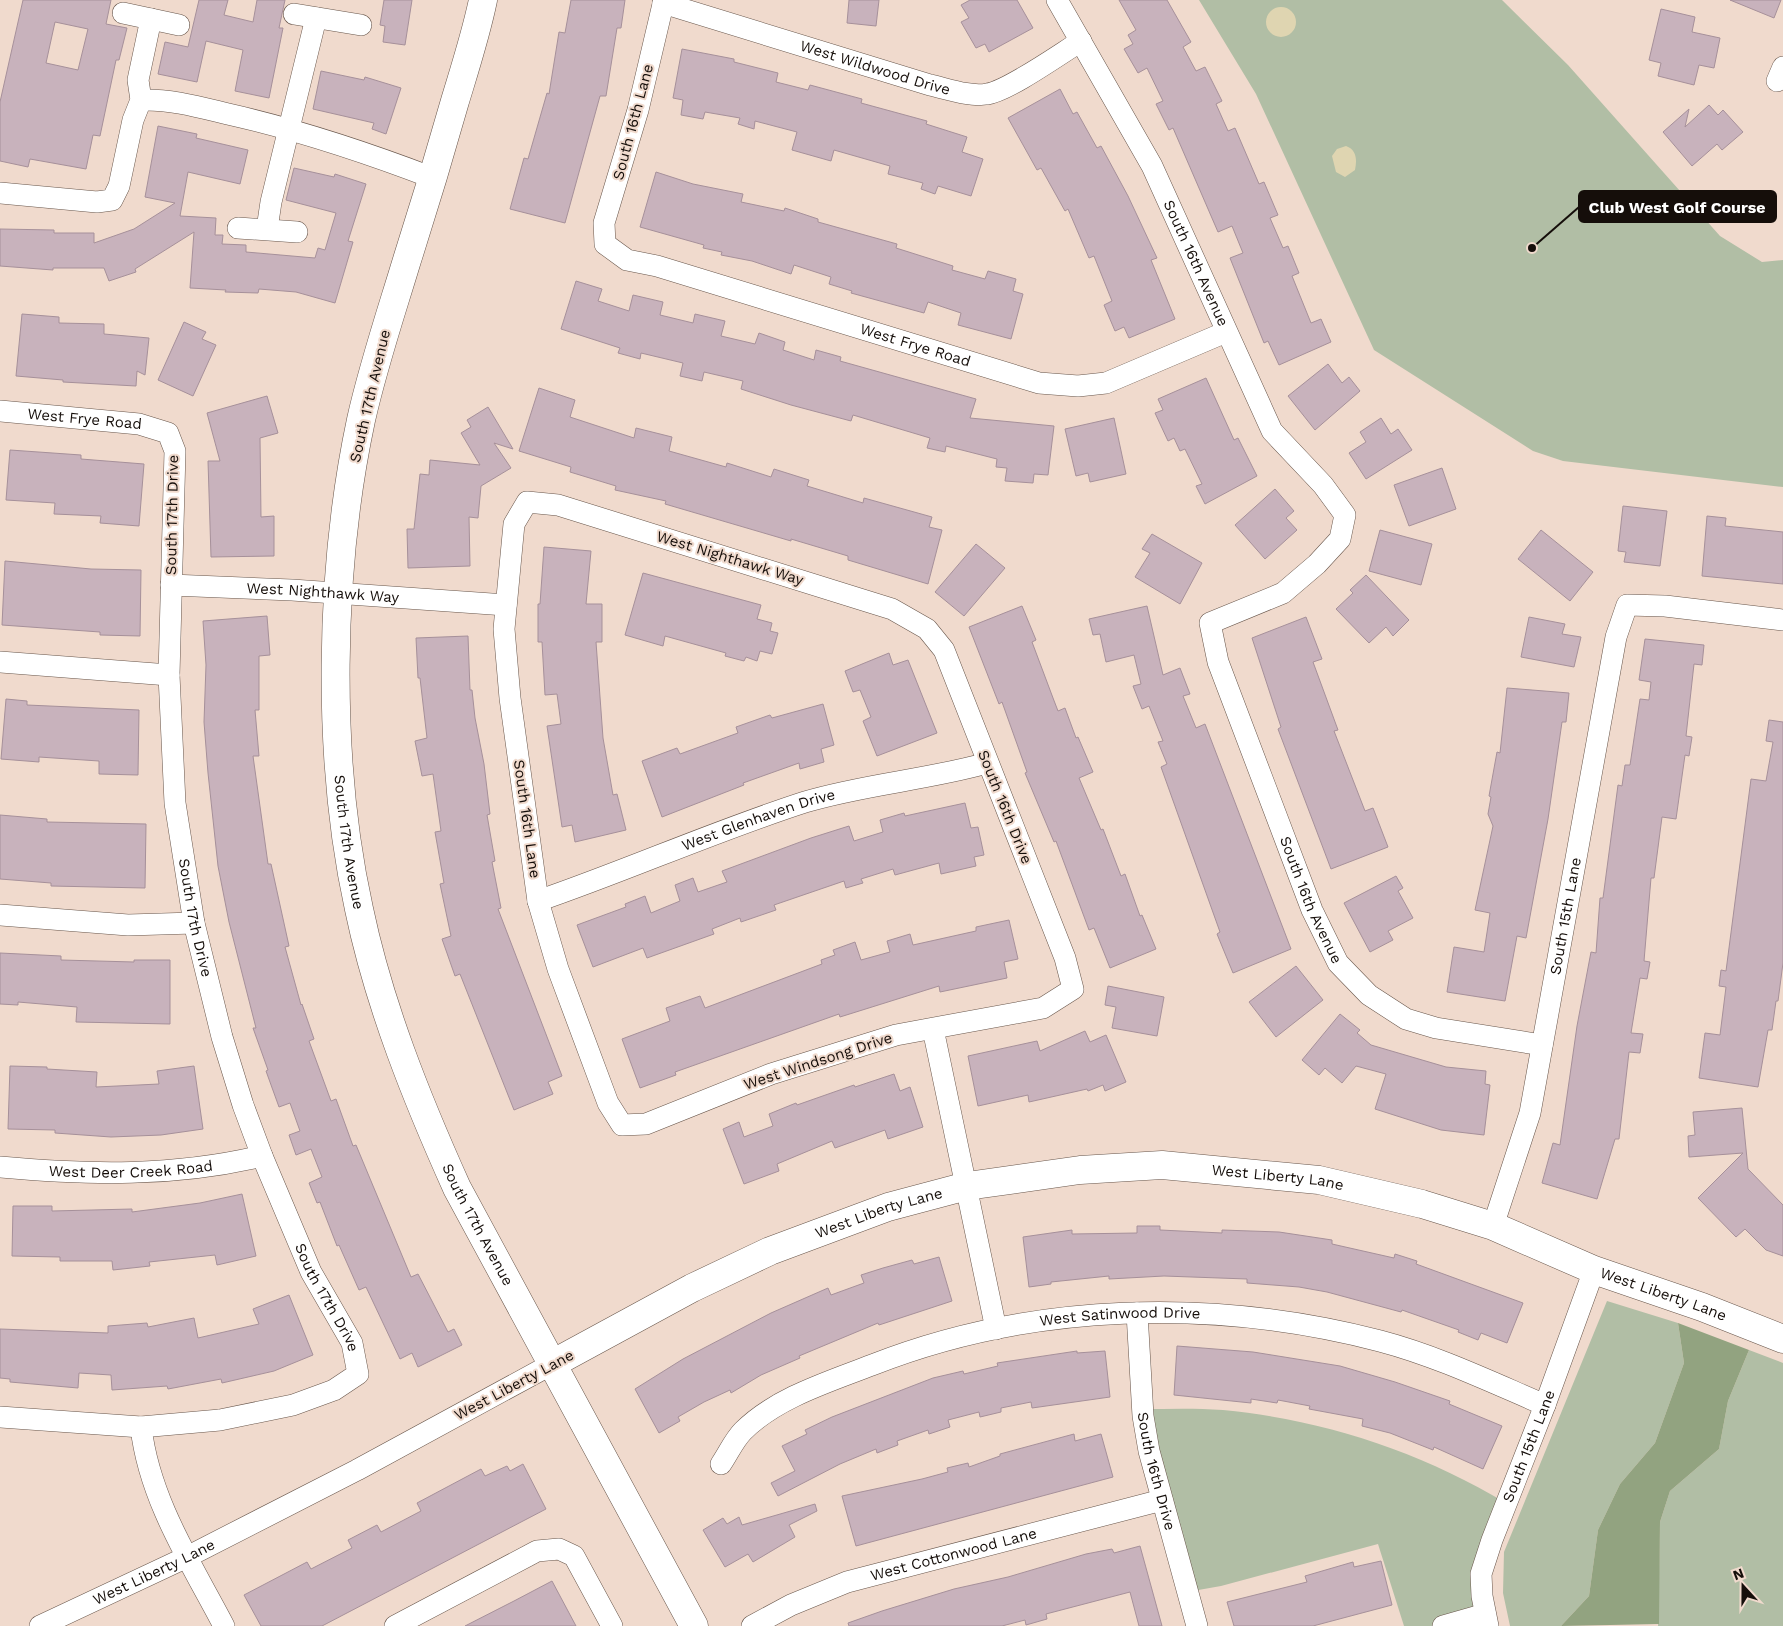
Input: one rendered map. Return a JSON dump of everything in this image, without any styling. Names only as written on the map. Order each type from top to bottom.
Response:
[{"type":"main road","name":"South 17th Avenue","points":[[483,0],[433,178],[388,322],[362,419],[348,497],[338,593],[338,740],[348,847],[359,911],[376,976],[417,1095],[457,1188],[694,1626]]},
{"type":"main road","name":"West Liberty Lane","points":[[552,1364],[692,1288],[770,1251],[888,1207],[966,1186],[1080,1170],[1162,1165],[1319,1180],[1422,1204],[1493,1226],[1594,1270],[1702,1307],[1783,1339]]},
{"type":"street","name":"South 16th Avenue","points":[[1057,0],[1152,166],[1272,431],[1323,484],[1345,515],[1340,539],[1317,564],[1283,593],[1210,623],[1218,662],[1262,783],[1312,910],[1338,963],[1369,995],[1406,1019],[1436,1028],[1542,1045]]},
{"type":"street","name":"West Wildwood Drive","points":[[664,2],[930,85],[964,93],[988,94],[1009,85],[1081,41]]},
{"type":"street","name":"South 16th Lane","points":[[605,244],[604,223],[638,110],[664,2]]},
{"type":"street","points":[[123,13],[179,25]]},
{"type":"street","points":[[294,14],[362,26]]},
{"type":"street","points":[[267,229],[271,202],[288,127],[316,18]]},
{"type":"street","points":[[0,193],[98,202],[112,200],[119,186],[133,120],[141,100],[138,80],[152,19]]},
{"type":"street","points":[[141,100],[165,99],[288,127],[331,140],[433,178]]},
{"type":"street","points":[[238,228],[297,232]]},
{"type":"street","name":"West Frye Road","points":[[605,244],[627,260],[657,266],[1039,383],[1078,386],[1106,383],[1226,332]]},
{"type":"street","name":"West Frye Road","points":[[0,411],[139,424],[168,433]]},
{"type":"street","name":"South 17th Drive","points":[[141,1427],[220,1420],[292,1406],[334,1390],[358,1374],[352,1343],[311,1272],[262,1156],[222,1037],[194,923],[175,803],[169,675],[175,451],[168,433]]},
{"type":"street","name":"South 16th Lane","points":[[527,502],[514,524],[504,629],[510,698],[538,901],[545,930],[561,978],[608,1103],[622,1125]]},
{"type":"street","name":"West Nighthawk Way","points":[[527,502],[558,505],[892,609],[927,629]]},
{"type":"street","name":"West Nighthawk Way","points":[[171,585],[338,593],[506,605]]},
{"type":"street","name":"South 15th Lane","points":[[1493,1226],[1530,1113],[1616,637],[1627,605],[1665,606],[1783,620]]},
{"type":"street","name":"South 16th Drive","points":[[927,629],[944,650],[1065,958],[1073,989]]},
{"type":"street","points":[[0,662],[169,675]]},
{"type":"street","name":"West Glenhaven Drive","points":[[538,901],[807,802],[904,779],[961,771],[987,763]]},
{"type":"street","points":[[0,915],[128,925],[194,923]]},
{"type":"street","name":"West Windsong Drive","points":[[622,1125],[646,1124],[771,1074],[833,1053],[896,1035],[1044,1008],[1073,989]]},
{"type":"street","points":[[933,1029],[996,1329]]},
{"type":"street","name":"West Deer Creek Road","points":[[0,1167],[126,1174],[234,1162],[262,1156]]},
{"type":"street","name":"South 15th Lane","points":[[1486,1620],[1481,1574],[1492,1540],[1545,1405],[1594,1270]]},
{"type":"street","name":"West Satinwood Drive","points":[[721,1464],[742,1432],[768,1410],[828,1382],[910,1350],[963,1335],[1031,1322],[1103,1314],[1179,1312],[1259,1318],[1348,1334],[1382,1341],[1428,1357],[1545,1405]]},
{"type":"street","name":"South 16th Drive","points":[[1137,1313],[1143,1416],[1149,1451],[1197,1626]]},
{"type":"street","name":"West Liberty Lane","points":[[40,1626],[187,1557],[357,1470],[552,1364]]},
{"type":"street","points":[[0,1417],[141,1427],[144,1451],[156,1490],[187,1557],[224,1626]]},
{"type":"street","name":"West Cottonwood Lane","points":[[752,1626],[791,1605],[846,1582],[1162,1500]]},
{"type":"street","points":[[395,1626],[537,1552],[559,1549],[574,1556],[612,1626]]},
{"type":"street","points":[[1443,1626],[1486,1620]]},
{"type":"green space","points":[[1199,0],[1502,0],[1568,65],[1720,236],[1762,262],[1783,260],[1783,487],[1563,461],[1533,451],[1374,350],[1256,94]]},
{"type":"green space","points":[[1607,1301],[1678,1323],[1684,1363],[1655,1443],[1620,1484],[1598,1530],[1589,1596],[1561,1626],[1510,1626],[1503,1593],[1504,1552]]},
{"type":"green space","points":[[1678,1323],[1749,1350],[1728,1401],[1719,1449],[1670,1491],[1660,1522],[1659,1624],[1561,1626],[1589,1596],[1598,1530],[1620,1484],[1655,1443],[1684,1363]]},
{"type":"green space","points":[[1749,1350],[1783,1363],[1783,1626],[1658,1626],[1660,1522],[1670,1491],[1719,1449],[1728,1401]]},
{"type":"green space","points":[[1143,1409],[1223,1410],[1298,1421],[1334,1430],[1405,1453],[1473,1484],[1506,1503],[1492,1540],[1485,1614],[1443,1626],[1404,1626],[1378,1544],[1221,1586],[1187,1592]]},
{"type":"sand","points":[[1281,7],[1292,11],[1296,22],[1292,33],[1281,37],[1270,33],[1266,22],[1270,11]]},
{"type":"sand","points":[[1346,146],[1354,153],[1356,163],[1355,170],[1345,177],[1336,172],[1332,156],[1337,149]]},
{"type":"building","points":[[23,0],[111,0],[106,24],[127,28],[119,60],[116,60],[100,136],[93,135],[86,169],[30,159],[28,167],[0,161],[0,102]],"holes":[[[55,22],[88,29],[78,70],[46,63]]]},
{"type":"building","points":[[199,0],[228,0],[224,15],[253,22],[257,0],[285,0],[279,28],[283,28],[269,98],[235,91],[243,50],[206,41],[197,82],[158,74],[165,42],[188,47]]},
{"type":"building","points":[[384,0],[412,0],[405,45],[383,42],[385,26],[380,25]]},
{"type":"building","points":[[571,0],[625,0],[621,28],[617,28],[606,96],[600,96],[565,223],[510,209],[524,158],[528,159],[547,93],[549,94],[559,32],[565,33]]},
{"type":"building","points":[[849,0],[879,0],[876,26],[847,23]]},
{"type":"building","points":[[970,0],[1017,0],[1033,28],[989,52],[985,44],[976,48],[961,22],[969,18],[961,5]]},
{"type":"building","points":[[1119,0],[1167,0],[1191,42],[1183,47],[1196,71],[1205,67],[1222,101],[1216,104],[1228,131],[1235,128],[1259,184],[1264,182],[1278,215],[1270,218],[1283,248],[1288,246],[1299,273],[1292,276],[1311,323],[1321,319],[1331,342],[1279,365],[1268,341],[1264,343],[1230,258],[1243,253],[1232,226],[1218,232],[1173,128],[1169,130],[1156,104],[1163,101],[1147,68],[1138,73],[1124,49],[1133,44],[1128,35],[1136,30]]},
{"type":"building","points":[[1730,0],[1781,0],[1774,18]]},
{"type":"building","points":[[1661,9],[1695,17],[1692,32],[1720,38],[1714,68],[1699,65],[1694,85],[1658,76],[1661,63],[1649,60]]},
{"type":"building","points":[[682,49],[734,59],[734,62],[778,73],[776,82],[808,90],[810,85],[862,99],[861,103],[927,121],[926,124],[967,137],[962,152],[983,159],[971,196],[938,186],[935,194],[921,189],[923,183],[888,174],[890,166],[834,150],[831,161],[792,150],[797,132],[755,121],[754,129],[738,124],[740,118],[705,112],[703,119],[681,115],[683,100],[673,98]]},
{"type":"building","points":[[321,71],[364,80],[365,77],[401,88],[386,134],[372,129],[374,123],[313,109]]},
{"type":"building","points":[[1060,89],[1073,114],[1077,112],[1097,148],[1101,146],[1128,196],[1157,258],[1151,260],[1175,319],[1129,338],[1124,327],[1115,331],[1104,305],[1112,301],[1094,256],[1089,258],[1068,209],[1065,211],[1041,168],[1037,170],[1008,118]]},
{"type":"building","points":[[1709,105],[1718,115],[1723,110],[1743,132],[1722,150],[1717,144],[1692,166],[1663,132],[1689,109],[1685,127]]},
{"type":"building","points":[[158,126],[197,134],[196,138],[248,150],[240,184],[188,172],[180,216],[216,218],[215,235],[223,235],[222,244],[246,245],[246,252],[315,258],[318,248],[325,250],[336,213],[286,200],[294,168],[334,177],[335,174],[366,184],[348,241],[353,242],[335,303],[296,292],[259,289],[258,293],[225,292],[226,290],[190,288],[194,232],[135,269],[136,272],[109,281],[104,268],[53,268],[53,270],[0,266],[0,229],[54,230],[54,233],[94,233],[94,243],[134,229],[175,203],[145,197]]},
{"type":"building","points":[[656,172],[693,184],[743,194],[741,202],[784,211],[785,208],[818,219],[818,222],[897,244],[896,248],[953,266],[952,270],[985,279],[988,271],[1016,279],[1013,291],[1023,294],[1011,339],[958,325],[961,313],[928,302],[924,313],[851,293],[852,291],[829,284],[831,277],[794,265],[791,274],[752,261],[721,255],[722,252],[703,248],[704,245],[640,227]]},
{"type":"building","points":[[576,281],[602,289],[598,301],[629,311],[633,295],[663,302],[660,315],[693,323],[695,314],[725,321],[721,336],[755,344],[759,333],[785,342],[783,350],[814,360],[816,350],[841,357],[840,361],[976,399],[970,418],[1054,426],[1048,475],[1034,474],[1033,483],[1005,481],[1007,468],[996,467],[997,459],[946,446],[945,452],[927,448],[930,438],[853,415],[851,421],[791,405],[741,389],[743,381],[704,372],[702,381],[680,376],[683,363],[641,353],[640,359],[618,353],[620,348],[561,329]]},
{"type":"building","points":[[22,314],[59,317],[59,323],[104,324],[104,334],[149,338],[145,375],[137,371],[136,386],[63,382],[63,380],[16,376]]},
{"type":"building","points":[[184,322],[206,332],[202,339],[216,345],[193,396],[158,380]]},
{"type":"building","points":[[1328,364],[1342,383],[1349,377],[1360,391],[1315,430],[1288,396]]},
{"type":"building","points":[[1206,378],[1234,440],[1238,438],[1257,476],[1205,504],[1196,486],[1202,484],[1185,449],[1180,451],[1174,438],[1168,441],[1155,413],[1163,410],[1158,399]]},
{"type":"building","points":[[539,388],[575,400],[570,417],[634,438],[636,428],[672,437],[669,451],[726,467],[727,463],[771,477],[774,469],[809,480],[807,486],[863,503],[864,498],[932,517],[929,527],[942,530],[928,584],[848,560],[848,556],[665,504],[666,501],[615,490],[616,486],[570,472],[571,467],[519,451]]},
{"type":"building","points":[[267,396],[278,433],[260,438],[261,517],[274,516],[274,556],[211,557],[208,461],[220,461],[207,413]]},
{"type":"building","points":[[488,407],[513,449],[494,443],[511,468],[481,486],[478,518],[469,517],[470,566],[408,568],[407,529],[414,529],[420,474],[429,475],[430,460],[480,465],[461,433],[471,427],[467,420]]},
{"type":"building","points":[[1114,418],[1126,474],[1090,482],[1088,473],[1076,476],[1065,429]]},
{"type":"building","points":[[1381,418],[1391,434],[1398,429],[1412,450],[1366,479],[1349,453],[1366,442],[1360,432]]},
{"type":"building","points":[[10,450],[81,455],[81,459],[144,464],[139,526],[100,523],[101,516],[54,514],[55,503],[6,500]]},
{"type":"building","points":[[1442,468],[1456,509],[1409,526],[1394,485]]},
{"type":"building","points":[[1275,489],[1294,511],[1286,518],[1297,530],[1265,559],[1235,525]]},
{"type":"building","points":[[1623,506],[1667,511],[1660,566],[1624,562],[1626,552],[1618,551]]},
{"type":"building","points":[[1707,516],[1726,518],[1725,526],[1783,532],[1783,584],[1702,576]]},
{"type":"building","points":[[1380,530],[1432,544],[1421,585],[1369,571]]},
{"type":"building","points":[[1541,530],[1593,572],[1570,601],[1518,559]]},
{"type":"building","points":[[1152,534],[1202,563],[1180,604],[1135,577],[1150,553],[1142,549]]},
{"type":"building","points":[[976,544],[1005,568],[964,616],[935,592]]},
{"type":"building","points":[[544,547],[591,551],[586,604],[602,604],[602,642],[596,642],[603,738],[613,795],[617,794],[626,830],[575,842],[572,825],[562,827],[547,726],[561,724],[557,694],[545,695],[542,642],[538,642],[538,604],[540,604]]},
{"type":"building","points":[[5,561],[91,569],[141,570],[140,636],[100,635],[100,632],[2,625]]},
{"type":"building","points":[[643,573],[761,605],[757,619],[772,623],[770,631],[778,633],[772,654],[760,651],[757,661],[746,657],[744,661],[725,656],[726,653],[665,636],[663,646],[625,635]]},
{"type":"building","points":[[1366,575],[1409,620],[1393,636],[1386,627],[1369,643],[1336,609],[1353,593],[1350,590]]},
{"type":"building","points":[[1022,606],[1036,640],[1032,642],[1058,711],[1065,708],[1076,738],[1078,737],[1093,772],[1079,778],[1101,830],[1103,829],[1121,876],[1125,874],[1140,916],[1142,915],[1156,949],[1110,968],[1094,928],[1089,930],[1056,841],[1054,842],[1025,773],[1027,772],[1002,702],[999,704],[969,627]]},
{"type":"building","points":[[1147,606],[1163,675],[1180,668],[1190,694],[1183,696],[1196,728],[1205,724],[1291,949],[1233,973],[1217,934],[1220,932],[1161,767],[1167,764],[1158,742],[1163,741],[1149,706],[1142,709],[1133,686],[1141,684],[1134,655],[1106,662],[1100,634],[1093,635],[1089,619]]},
{"type":"building","points":[[267,616],[270,655],[259,656],[259,710],[255,710],[259,756],[253,756],[268,864],[271,864],[289,946],[285,947],[301,1005],[314,1039],[309,1041],[331,1101],[336,1099],[353,1146],[356,1145],[411,1277],[418,1274],[448,1332],[454,1329],[462,1345],[418,1367],[412,1353],[400,1359],[366,1287],[359,1290],[339,1245],[337,1246],[320,1202],[317,1203],[309,1183],[322,1177],[311,1149],[296,1155],[289,1135],[300,1131],[290,1103],[279,1107],[266,1071],[268,1070],[253,1028],[256,1028],[229,922],[218,866],[208,773],[204,722],[206,665],[203,621]]},
{"type":"building","points":[[1306,617],[1322,659],[1313,662],[1338,730],[1334,731],[1365,811],[1373,808],[1388,847],[1331,869],[1278,729],[1281,727],[1252,638]]},
{"type":"building","points":[[1529,617],[1565,624],[1562,634],[1581,637],[1574,667],[1521,657]]},
{"type":"building","points":[[468,636],[470,690],[472,690],[475,718],[484,764],[490,814],[487,815],[495,861],[492,862],[501,908],[498,909],[562,1076],[548,1082],[553,1094],[514,1110],[460,974],[455,976],[442,939],[451,936],[440,884],[444,883],[435,832],[441,831],[433,774],[422,776],[415,741],[427,738],[420,678],[418,678],[416,638]]},
{"type":"building","points":[[1645,639],[1704,645],[1702,665],[1694,664],[1686,736],[1692,737],[1689,756],[1685,755],[1676,819],[1662,817],[1654,878],[1651,878],[1644,961],[1650,962],[1647,979],[1640,978],[1631,1033],[1643,1034],[1640,1053],[1629,1052],[1619,1139],[1615,1139],[1597,1199],[1542,1183],[1553,1143],[1560,1145],[1577,1026],[1591,952],[1596,953],[1600,898],[1603,898],[1618,785],[1622,786],[1625,765],[1630,765],[1640,699],[1649,700],[1651,682],[1639,680]]},
{"type":"building","points":[[889,653],[893,665],[908,660],[937,733],[877,756],[863,721],[871,717],[860,690],[853,692],[845,671]]},
{"type":"building","points":[[1507,688],[1569,693],[1566,722],[1562,722],[1548,819],[1526,938],[1517,936],[1505,1001],[1447,992],[1454,947],[1484,952],[1490,913],[1475,910],[1493,826],[1488,814],[1491,797],[1489,796],[1497,752],[1500,753]]},
{"type":"building","points":[[6,699],[27,701],[27,705],[139,710],[138,775],[99,774],[99,761],[39,757],[39,762],[1,759]]},
{"type":"building","points":[[823,704],[834,745],[821,749],[824,762],[800,769],[799,763],[743,783],[744,785],[662,817],[642,761],[677,748],[680,754],[738,733],[736,727],[770,715],[772,718]]},
{"type":"building","points":[[1769,720],[1783,722],[1783,963],[1778,1001],[1776,1001],[1772,1030],[1768,1030],[1758,1087],[1699,1078],[1705,1033],[1720,1035],[1726,987],[1719,986],[1721,970],[1726,971],[1751,779],[1766,781],[1773,742],[1766,741]]},
{"type":"building","points":[[965,803],[971,828],[978,827],[984,855],[974,857],[976,866],[941,874],[939,863],[895,875],[893,869],[861,879],[863,883],[846,888],[844,881],[774,905],[776,910],[741,922],[740,918],[712,929],[714,934],[647,958],[643,948],[593,967],[577,925],[626,907],[625,904],[645,896],[651,913],[680,901],[675,885],[693,878],[698,892],[727,882],[722,871],[849,826],[854,841],[883,832],[880,820],[904,813],[905,816]]},
{"type":"building","points":[[0,815],[47,819],[47,822],[146,824],[145,888],[51,886],[51,883],[0,879]]},
{"type":"building","points":[[1396,876],[1403,888],[1398,891],[1413,918],[1388,931],[1393,940],[1370,952],[1344,903]]},
{"type":"building","points":[[1009,920],[1018,959],[1004,962],[1007,978],[940,992],[939,986],[840,1017],[839,1014],[675,1072],[676,1075],[640,1088],[622,1039],[670,1021],[666,1008],[700,996],[705,1008],[822,964],[821,960],[835,955],[833,950],[855,942],[861,960],[890,952],[887,941],[910,934],[913,945],[976,931],[976,927]]},
{"type":"building","points":[[0,953],[61,956],[61,960],[134,962],[134,960],[170,960],[170,1024],[76,1022],[77,1007],[18,1002],[18,1005],[0,1004]]},
{"type":"building","points":[[1296,966],[1323,1000],[1276,1037],[1249,1002]]},
{"type":"building","points":[[1108,986],[1164,997],[1157,1036],[1112,1028],[1116,1007],[1105,1005]]},
{"type":"building","points":[[1340,1014],[1360,1030],[1357,1033],[1371,1045],[1446,1067],[1486,1071],[1485,1084],[1490,1085],[1484,1135],[1441,1130],[1375,1109],[1386,1074],[1356,1066],[1342,1083],[1325,1068],[1319,1075],[1302,1060]]},
{"type":"building","points":[[1085,1031],[1090,1042],[1106,1035],[1126,1082],[1105,1091],[1103,1085],[1088,1091],[1087,1089],[1029,1102],[1028,1095],[978,1106],[968,1056],[1037,1041],[1040,1051]]},
{"type":"building","points":[[10,1066],[47,1067],[47,1069],[97,1072],[96,1087],[159,1084],[157,1071],[194,1066],[203,1129],[161,1135],[111,1137],[55,1133],[55,1130],[8,1129]]},
{"type":"building","points":[[894,1074],[900,1091],[910,1087],[923,1127],[888,1139],[885,1130],[835,1148],[832,1141],[777,1164],[779,1171],[744,1184],[723,1129],[739,1122],[744,1137],[773,1126],[769,1114],[796,1103],[797,1105],[854,1085],[855,1087]]},
{"type":"building","points":[[1742,1108],[1748,1169],[1783,1205],[1783,1256],[1766,1250],[1745,1229],[1736,1237],[1698,1198],[1743,1153],[1689,1157],[1688,1136],[1695,1135],[1693,1112]]},
{"type":"building","points":[[242,1194],[256,1256],[217,1265],[215,1255],[149,1262],[150,1266],[113,1270],[112,1261],[60,1261],[60,1257],[12,1256],[13,1206],[52,1206],[52,1211],[132,1209],[132,1212],[200,1203]]},
{"type":"building","points":[[1137,1226],[1160,1226],[1160,1230],[1222,1233],[1222,1230],[1279,1232],[1332,1240],[1332,1244],[1394,1258],[1395,1254],[1417,1261],[1416,1264],[1523,1303],[1507,1343],[1481,1333],[1478,1340],[1458,1332],[1459,1330],[1402,1310],[1401,1312],[1327,1292],[1299,1287],[1247,1283],[1247,1279],[1164,1276],[1109,1279],[1109,1276],[1051,1282],[1051,1284],[1029,1287],[1023,1237],[1072,1230],[1072,1234],[1137,1233]]},
{"type":"building","points":[[939,1257],[952,1301],[879,1325],[878,1323],[799,1356],[800,1358],[761,1375],[731,1393],[730,1390],[704,1402],[678,1417],[680,1421],[659,1433],[635,1389],[683,1359],[771,1313],[828,1288],[831,1295],[864,1283],[861,1275],[912,1260],[914,1264]]},
{"type":"building","points":[[289,1295],[313,1355],[274,1371],[222,1383],[221,1379],[168,1389],[167,1386],[112,1390],[111,1375],[79,1373],[78,1388],[10,1382],[10,1379],[0,1378],[0,1329],[108,1333],[108,1326],[147,1323],[148,1327],[194,1318],[198,1338],[259,1324],[253,1309]]},
{"type":"building","points":[[1177,1346],[1253,1352],[1340,1366],[1450,1401],[1449,1404],[1502,1426],[1483,1469],[1434,1447],[1433,1450],[1390,1433],[1362,1426],[1363,1419],[1309,1409],[1310,1406],[1278,1400],[1277,1403],[1251,1399],[1251,1403],[1174,1395]]},
{"type":"building","points":[[1077,1351],[1077,1353],[1105,1351],[1110,1397],[1032,1408],[1031,1402],[1001,1408],[1001,1412],[980,1417],[979,1412],[948,1420],[950,1427],[929,1434],[928,1430],[897,1441],[898,1445],[877,1453],[876,1449],[840,1464],[778,1496],[771,1483],[795,1471],[782,1446],[807,1434],[805,1430],[832,1417],[933,1378],[963,1371],[964,1374],[998,1366],[997,1363]]},
{"type":"building","points":[[1074,1434],[1075,1441],[1101,1434],[1113,1477],[856,1546],[842,1496],[922,1479],[948,1472],[947,1468],[968,1463],[969,1467],[1000,1456],[1000,1454]]},
{"type":"building","points":[[523,1464],[546,1509],[322,1626],[261,1626],[244,1595],[307,1562],[311,1569],[352,1548],[348,1540],[377,1525],[381,1532],[421,1511],[417,1503],[481,1469],[485,1476],[507,1466],[510,1471]]},
{"type":"building","points":[[815,1504],[817,1511],[789,1525],[795,1537],[753,1562],[748,1554],[725,1567],[703,1530],[723,1518],[727,1524],[739,1517],[742,1525]]},
{"type":"building","points":[[1140,1546],[1162,1626],[1139,1626],[1130,1592],[1046,1614],[1047,1619],[1026,1625],[1025,1620],[1002,1626],[849,1626],[848,1623],[954,1589],[1008,1577],[1086,1554],[1112,1549],[1114,1553]]},
{"type":"building","points":[[1381,1561],[1392,1605],[1313,1626],[1234,1626],[1227,1602],[1307,1582],[1305,1576],[1353,1562],[1354,1567]]},
{"type":"building","points":[[552,1581],[576,1626],[465,1626],[514,1601]]},
{"type":"place","name":"Club West Golf Course","points":[[1532,248]]}]
